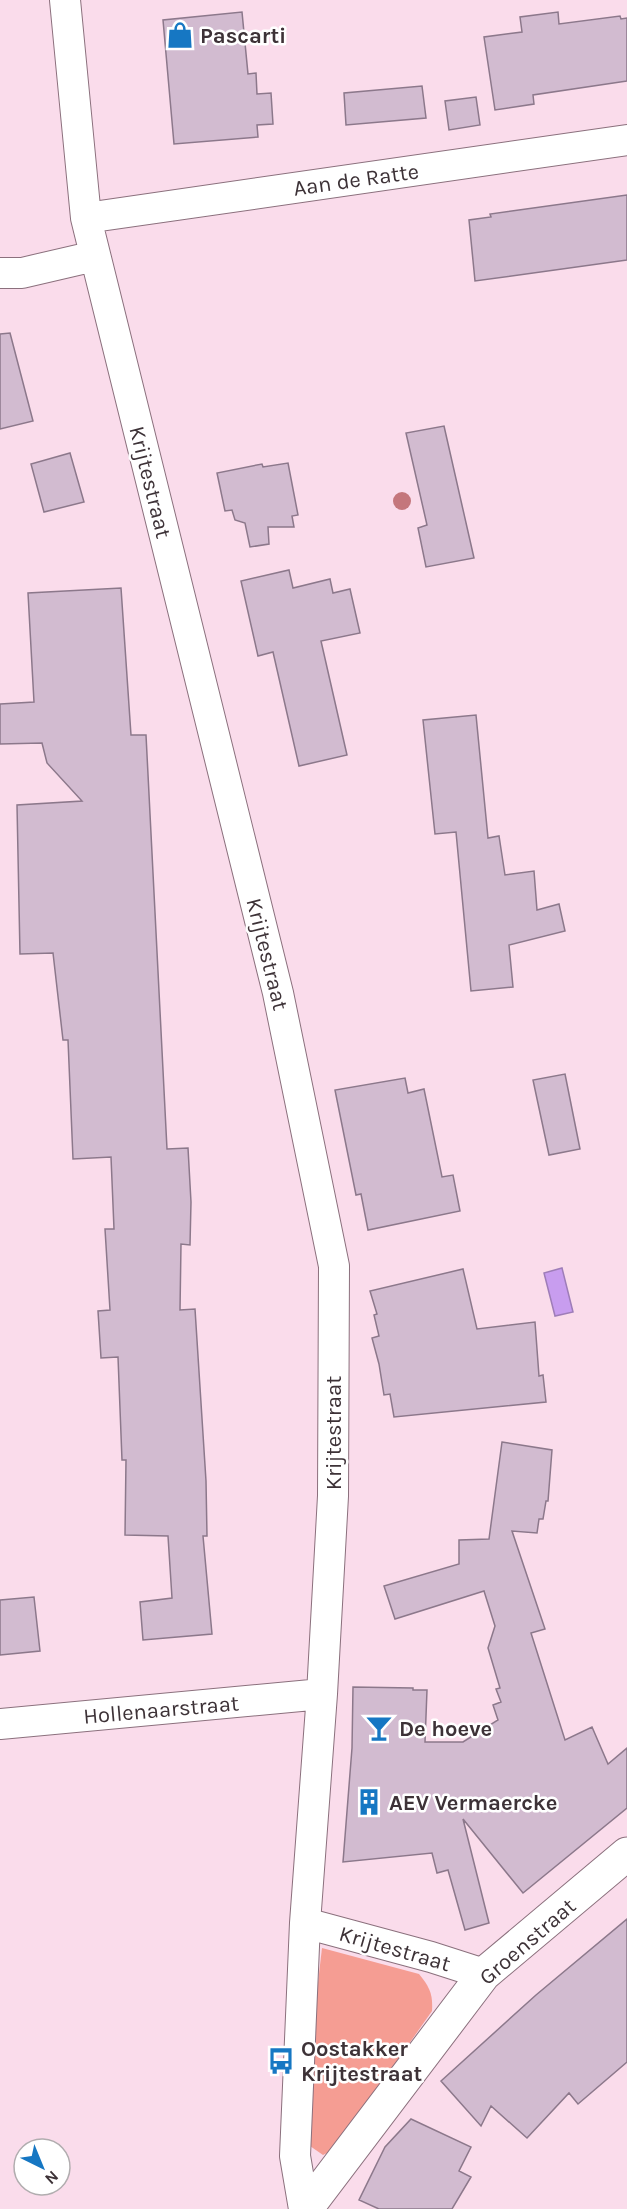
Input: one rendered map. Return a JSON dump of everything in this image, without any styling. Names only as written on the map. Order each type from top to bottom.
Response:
[{"type":"street","name":"Krijtestraat","points":[[65,0],[86,218],[279,993],[334,1266],[333,1496],[322,1694],[305,1923],[295,2156],[305,2209]]},
{"type":"street","name":"Aan de Ratte","points":[[86,218],[627,140]]},
{"type":"street","points":[[0,273],[22,273],[95,256]]},
{"type":"street","name":"Hollenaarstraat","points":[[0,1724],[322,1694]]},
{"type":"street","name":"Groenstraat","points":[[305,2209],[484,1974],[627,1854]]},
{"type":"street","name":"Krijtestraat","points":[[305,1923],[432,1957],[484,1974]]},
{"type":"shaded area","points":[[562,1268],[573,1312],[555,1316],[544,1273]]},
{"type":"shaded area","points":[[322,1948],[419,1974],[430,1991],[432,2005],[432,2011],[335,2149],[323,2155],[310,2146],[309,2060]]},
{"type":"building","points":[[242,12],[248,74],[256,73],[257,94],[271,93],[273,124],[257,125],[258,137],[174,144],[163,20]]},
{"type":"building","points":[[558,12],[559,24],[620,16],[621,19],[627,18],[627,81],[533,95],[534,104],[495,110],[484,37],[522,32],[520,17]]},
{"type":"building","points":[[422,86],[426,118],[346,125],[344,93]]},
{"type":"building","points":[[476,97],[480,125],[449,130],[445,101]]},
{"type":"building","points":[[627,195],[627,260],[475,281],[469,220],[491,217],[490,214]]},
{"type":"building","points":[[10,333],[33,421],[0,429],[0,334]]},
{"type":"building","points":[[444,426],[474,558],[426,567],[418,528],[427,525],[406,433]]},
{"type":"building","points":[[70,453],[84,502],[44,512],[31,464]]},
{"type":"building","points":[[288,463],[298,515],[292,516],[294,527],[268,527],[269,544],[250,547],[245,523],[235,520],[232,510],[225,511],[217,473],[262,464],[263,467]]},
{"type":"building","points":[[289,570],[293,588],[330,579],[333,593],[350,589],[360,633],[321,641],[347,755],[299,766],[273,652],[258,656],[241,581]]},
{"type":"building","points":[[121,588],[131,735],[146,735],[167,1149],[188,1148],[191,1202],[190,1245],[181,1244],[180,1310],[195,1309],[206,1481],[207,1536],[203,1536],[212,1634],[143,1640],[140,1602],[172,1598],[168,1536],[125,1535],[126,1460],[122,1460],[118,1357],[101,1358],[98,1311],[110,1310],[105,1229],[114,1229],[111,1157],[73,1159],[68,1040],[63,1040],[53,953],[20,954],[17,805],[82,801],[47,763],[42,743],[0,744],[0,704],[34,702],[28,593]]},
{"type":"building","points":[[476,715],[488,838],[499,836],[505,875],[534,871],[537,910],[559,904],[565,931],[509,945],[513,987],[471,991],[456,832],[435,834],[423,720]]},
{"type":"building","points":[[565,1074],[580,1149],[549,1155],[533,1080]]},
{"type":"building","points":[[405,1078],[408,1093],[424,1089],[442,1177],[453,1175],[460,1211],[368,1230],[361,1194],[356,1195],[335,1090]]},
{"type":"building","points":[[463,1269],[477,1329],[535,1322],[539,1376],[543,1375],[546,1402],[394,1417],[390,1394],[384,1395],[372,1338],[379,1336],[374,1315],[377,1314],[370,1291]]},
{"type":"building","points":[[502,1442],[552,1450],[548,1501],[546,1501],[543,1519],[539,1519],[537,1533],[512,1531],[545,1629],[531,1633],[565,1740],[592,1727],[608,1764],[627,1748],[627,1808],[523,1893],[463,1819],[489,1923],[465,1930],[448,1870],[437,1873],[432,1853],[343,1862],[352,1748],[353,1687],[427,1690],[425,1742],[463,1742],[498,1720],[493,1705],[501,1702],[496,1689],[500,1688],[488,1648],[495,1626],[484,1591],[395,1619],[384,1586],[459,1564],[459,1540],[489,1539]]},
{"type":"building","points":[[34,1597],[40,1651],[0,1655],[0,1600]]},
{"type":"building","points":[[627,1919],[627,2062],[578,2104],[569,2093],[527,2138],[491,2106],[481,2126],[441,2081],[536,1995]]},
{"type":"building","points":[[411,2119],[471,2147],[459,2171],[471,2177],[452,2209],[379,2209],[359,2200],[385,2147]]},
{"type":"place","name":"Pascarti","points":[[180,35]]},
{"type":"place","name":"De hoeve","points":[[379,1728]]},
{"type":"place","name":"AEV Vermaercke","points":[[369,1802]]},
{"type":"place","name":"Oostakker Krijtestraat","points":[[281,2061]]}]
